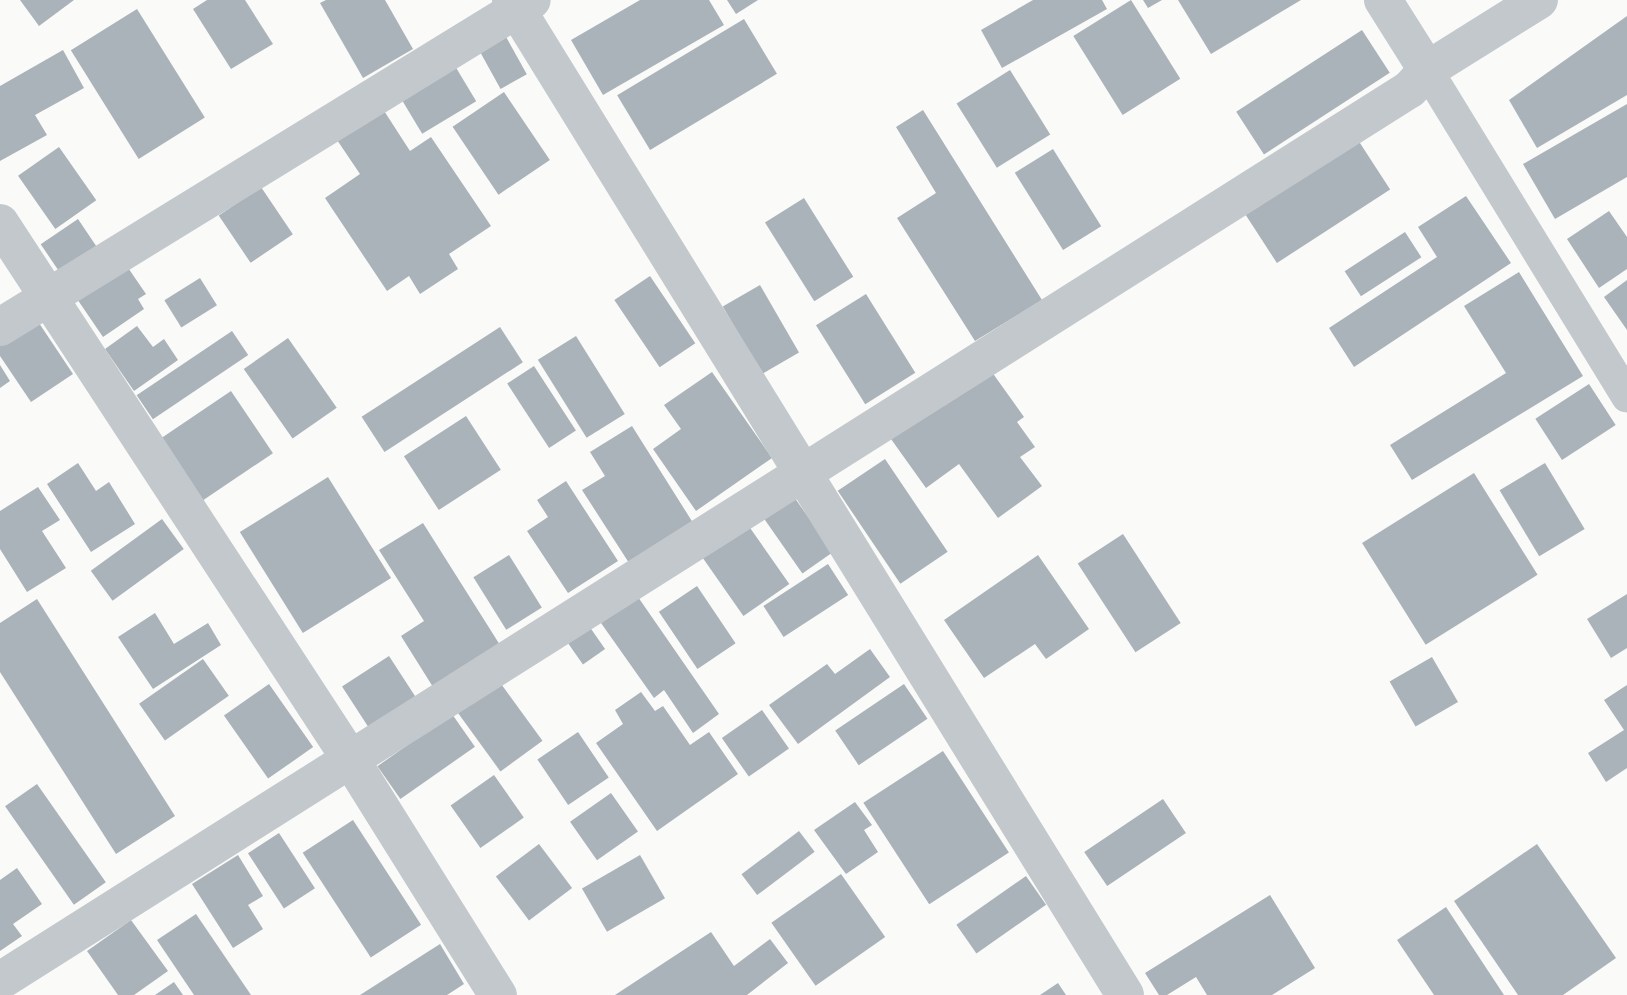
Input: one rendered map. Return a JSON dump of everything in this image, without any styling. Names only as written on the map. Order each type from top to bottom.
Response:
[{"type":"street","points":[[1383,0],[1627,397]]},
{"type":"street","points":[[0,981],[349,757],[1410,89],[1427,70],[1539,0]]},
{"type":"street","points":[[0,327],[520,3],[1125,995]]},
{"type":"street","points":[[0,223],[349,757],[498,995]]},
{"type":"building","points":[[20,0],[74,0],[39,26]]},
{"type":"building","points":[[207,0],[245,0],[273,44],[231,69],[193,9]]},
{"type":"building","points":[[326,0],[385,0],[413,49],[363,78],[320,3]]},
{"type":"building","points":[[640,0],[709,0],[724,25],[603,95],[571,40]]},
{"type":"building","points":[[727,0],[758,0],[736,14]]},
{"type":"building","points":[[1033,0],[1102,0],[1107,9],[1002,68],[981,30]]},
{"type":"building","points":[[1131,0],[1180,79],[1123,115],[1073,36]]},
{"type":"building","points":[[1143,0],[1162,0],[1148,8]]},
{"type":"building","points":[[1178,0],[1301,0],[1211,54]]},
{"type":"building","points":[[137,9],[205,118],[139,159],[71,50]]},
{"type":"building","points":[[1627,16],[1627,95],[1537,148],[1509,100]]},
{"type":"building","points":[[744,19],[777,74],[650,150],[617,95]]},
{"type":"building","points":[[1362,30],[1390,73],[1264,154],[1236,112]]},
{"type":"building","points":[[505,35],[527,74],[501,89],[479,50]]},
{"type":"building","points":[[63,50],[84,88],[35,115],[47,135],[0,161],[0,86]]},
{"type":"building","points":[[452,61],[476,101],[422,134],[398,93]]},
{"type":"building","points":[[1010,70],[1050,134],[997,168],[957,103]]},
{"type":"building","points":[[504,92],[550,160],[498,195],[453,127]]},
{"type":"building","points":[[379,103],[410,151],[431,137],[491,226],[449,254],[458,269],[420,294],[409,276],[387,291],[325,198],[360,174],[333,134]]},
{"type":"building","points":[[1627,104],[1627,177],[1555,219],[1523,164]]},
{"type":"building","points":[[923,110],[1042,300],[975,341],[897,218],[936,193],[896,127]]},
{"type":"building","points":[[1358,140],[1390,189],[1277,263],[1245,214]]},
{"type":"building","points":[[59,147],[96,200],[55,229],[18,176]]},
{"type":"building","points":[[1053,149],[1101,226],[1063,250],[1015,173]]},
{"type":"building","points":[[261,187],[293,234],[251,263],[219,216]]},
{"type":"building","points":[[1466,196],[1511,263],[1354,367],[1329,328],[1437,257],[1418,227]]},
{"type":"building","points":[[804,198],[853,277],[814,301],[765,222]]},
{"type":"building","points":[[1609,211],[1627,237],[1627,269],[1599,288],[1567,239]]},
{"type":"building","points":[[78,219],[100,252],[63,277],[41,244]]},
{"type":"building","points":[[1405,232],[1421,257],[1361,296],[1345,271]]},
{"type":"building","points":[[122,259],[146,294],[138,299],[144,309],[103,337],[73,293]]},
{"type":"building","points":[[1519,272],[1583,376],[1412,480],[1390,445],[1506,373],[1464,306]]},
{"type":"building","points":[[650,276],[695,343],[660,367],[614,300]]},
{"type":"building","points":[[200,278],[217,305],[181,327],[164,300]]},
{"type":"building","points":[[1627,280],[1627,330],[1604,297]]},
{"type":"building","points":[[760,285],[799,353],[762,374],[723,306]]},
{"type":"building","points":[[866,294],[915,373],[865,404],[816,325]]},
{"type":"building","points":[[37,320],[73,374],[31,402],[0,356],[0,345]]},
{"type":"building","points":[[137,326],[153,347],[164,339],[178,360],[134,391],[105,349]]},
{"type":"building","points":[[500,327],[523,362],[384,452],[362,417]]},
{"type":"building","points":[[232,331],[248,355],[153,419],[137,395]]},
{"type":"building","points":[[576,336],[625,414],[587,438],[538,360]]},
{"type":"building","points":[[288,338],[337,408],[293,439],[244,369]]},
{"type":"building","points":[[0,365],[10,381],[0,388]]},
{"type":"building","points":[[534,366],[576,431],[549,448],[507,383]]},
{"type":"building","points":[[989,368],[1024,417],[1017,422],[1035,447],[1020,457],[1042,486],[998,518],[959,464],[926,488],[891,439]]},
{"type":"building","points":[[712,372],[772,458],[696,511],[653,449],[681,429],[664,405]]},
{"type":"building","points":[[1589,384],[1616,425],[1562,460],[1535,419]]},
{"type":"building","points":[[231,391],[273,453],[201,502],[159,440]]},
{"type":"building","points":[[466,416],[501,470],[439,510],[404,456]]},
{"type":"building","points":[[632,426],[695,526],[631,566],[582,490],[605,476],[590,452]]},
{"type":"building","points":[[885,459],[948,552],[900,584],[838,491]]},
{"type":"building","points":[[78,463],[96,491],[109,482],[135,524],[91,552],[47,484]]},
{"type":"building","points":[[1545,463],[1585,529],[1539,556],[1500,490]]},
{"type":"building","points":[[1474,473],[1538,575],[1426,645],[1362,543]]},
{"type":"building","points":[[328,477],[391,578],[303,633],[240,532]]},
{"type":"building","points":[[566,481],[618,561],[568,593],[527,531],[548,517],[537,500]]},
{"type":"building","points":[[38,487],[60,520],[42,531],[66,568],[27,592],[0,549],[0,511]]},
{"type":"building","points":[[792,494],[833,552],[802,573],[762,515]]},
{"type":"building","points":[[162,519],[184,549],[113,601],[91,571]]},
{"type":"building","points":[[423,523],[500,645],[433,687],[401,636],[424,621],[379,550]]},
{"type":"building","points":[[748,525],[789,584],[743,616],[702,557]]},
{"type":"building","points":[[1123,534],[1181,623],[1135,652],[1078,563]]},
{"type":"building","points":[[509,555],[542,608],[506,630],[473,577]]},
{"type":"building","points":[[1038,555],[1089,629],[1046,659],[1035,644],[984,678],[944,620]]},
{"type":"building","points":[[828,564],[848,595],[784,637],[763,606]]},
{"type":"building","points":[[697,586],[736,643],[697,669],[659,612]]},
{"type":"building","points":[[1627,594],[1627,648],[1611,658],[1587,619]]},
{"type":"building","points":[[638,597],[719,714],[693,733],[664,690],[654,698],[601,623]]},
{"type":"building","points":[[37,599],[175,816],[116,854],[0,672],[0,623]]},
{"type":"building","points":[[155,613],[174,644],[208,623],[221,645],[153,689],[118,637]]},
{"type":"building","points":[[589,626],[605,649],[583,664],[567,641]]},
{"type":"building","points":[[870,649],[890,677],[798,744],[769,705],[827,664],[835,674]]},
{"type":"building","points":[[389,656],[417,699],[370,729],[342,686]]},
{"type":"building","points":[[1432,657],[1458,702],[1416,727],[1390,682]]},
{"type":"building","points":[[203,659],[229,696],[165,741],[139,704]]},
{"type":"building","points":[[499,681],[542,741],[500,771],[457,712]]},
{"type":"building","points":[[269,684],[313,747],[268,779],[224,716]]},
{"type":"building","points":[[904,684],[927,719],[859,765],[835,730]]},
{"type":"building","points":[[1627,685],[1627,768],[1606,782],[1588,753],[1624,730],[1604,700]]},
{"type":"building","points":[[641,692],[655,711],[663,706],[690,745],[709,732],[738,774],[657,831],[596,743],[623,724],[615,710]]},
{"type":"building","points":[[762,710],[789,749],[749,777],[722,738]]},
{"type":"building","points":[[452,714],[475,747],[400,799],[377,766]]},
{"type":"building","points":[[578,732],[609,778],[568,805],[537,759]]},
{"type":"building","points":[[943,751],[1009,852],[929,904],[863,803]]},
{"type":"building","points":[[494,775],[524,818],[480,848],[451,805]]},
{"type":"building","points":[[37,784],[106,882],[74,905],[5,806]]},
{"type":"building","points":[[611,793],[638,832],[597,860],[570,822]]},
{"type":"building","points":[[1163,799],[1186,833],[1107,886],[1084,852]]},
{"type":"building","points":[[855,802],[872,825],[864,830],[878,852],[846,874],[814,830]]},
{"type":"building","points":[[353,820],[421,925],[371,958],[303,853]]},
{"type":"building","points":[[799,831],[815,852],[757,895],[741,874]]},
{"type":"building","points":[[279,833],[315,888],[284,909],[248,853]]},
{"type":"building","points":[[539,844],[572,888],[529,920],[496,876]]},
{"type":"building","points":[[1537,844],[1616,958],[1563,995],[1518,995],[1454,901]]},
{"type":"building","points":[[238,855],[263,896],[248,905],[263,929],[233,948],[192,884]]},
{"type":"building","points":[[640,855],[665,898],[607,932],[582,888]]},
{"type":"building","points":[[17,868],[42,904],[13,924],[22,936],[0,951],[0,880]]},
{"type":"building","points":[[841,874],[885,937],[816,986],[771,923]]},
{"type":"building","points":[[1026,876],[1046,905],[976,953],[956,925]]},
{"type":"building","points":[[1270,895],[1315,968],[1272,995],[1207,995],[1196,977],[1167,995],[1159,995],[1145,973]]},
{"type":"building","points":[[1446,907],[1504,995],[1434,995],[1397,940]]},
{"type":"building","points":[[196,914],[251,995],[194,995],[157,940]]},
{"type":"building","points":[[131,920],[168,971],[134,995],[118,995],[87,951]]},
{"type":"building","points":[[711,932],[734,966],[770,939],[788,963],[747,995],[615,995]]},
{"type":"building","points":[[440,944],[464,984],[447,995],[360,995]]},
{"type":"building","points":[[174,982],[183,995],[155,995]]},
{"type":"building","points":[[1058,983],[1066,995],[1040,995]]}]
